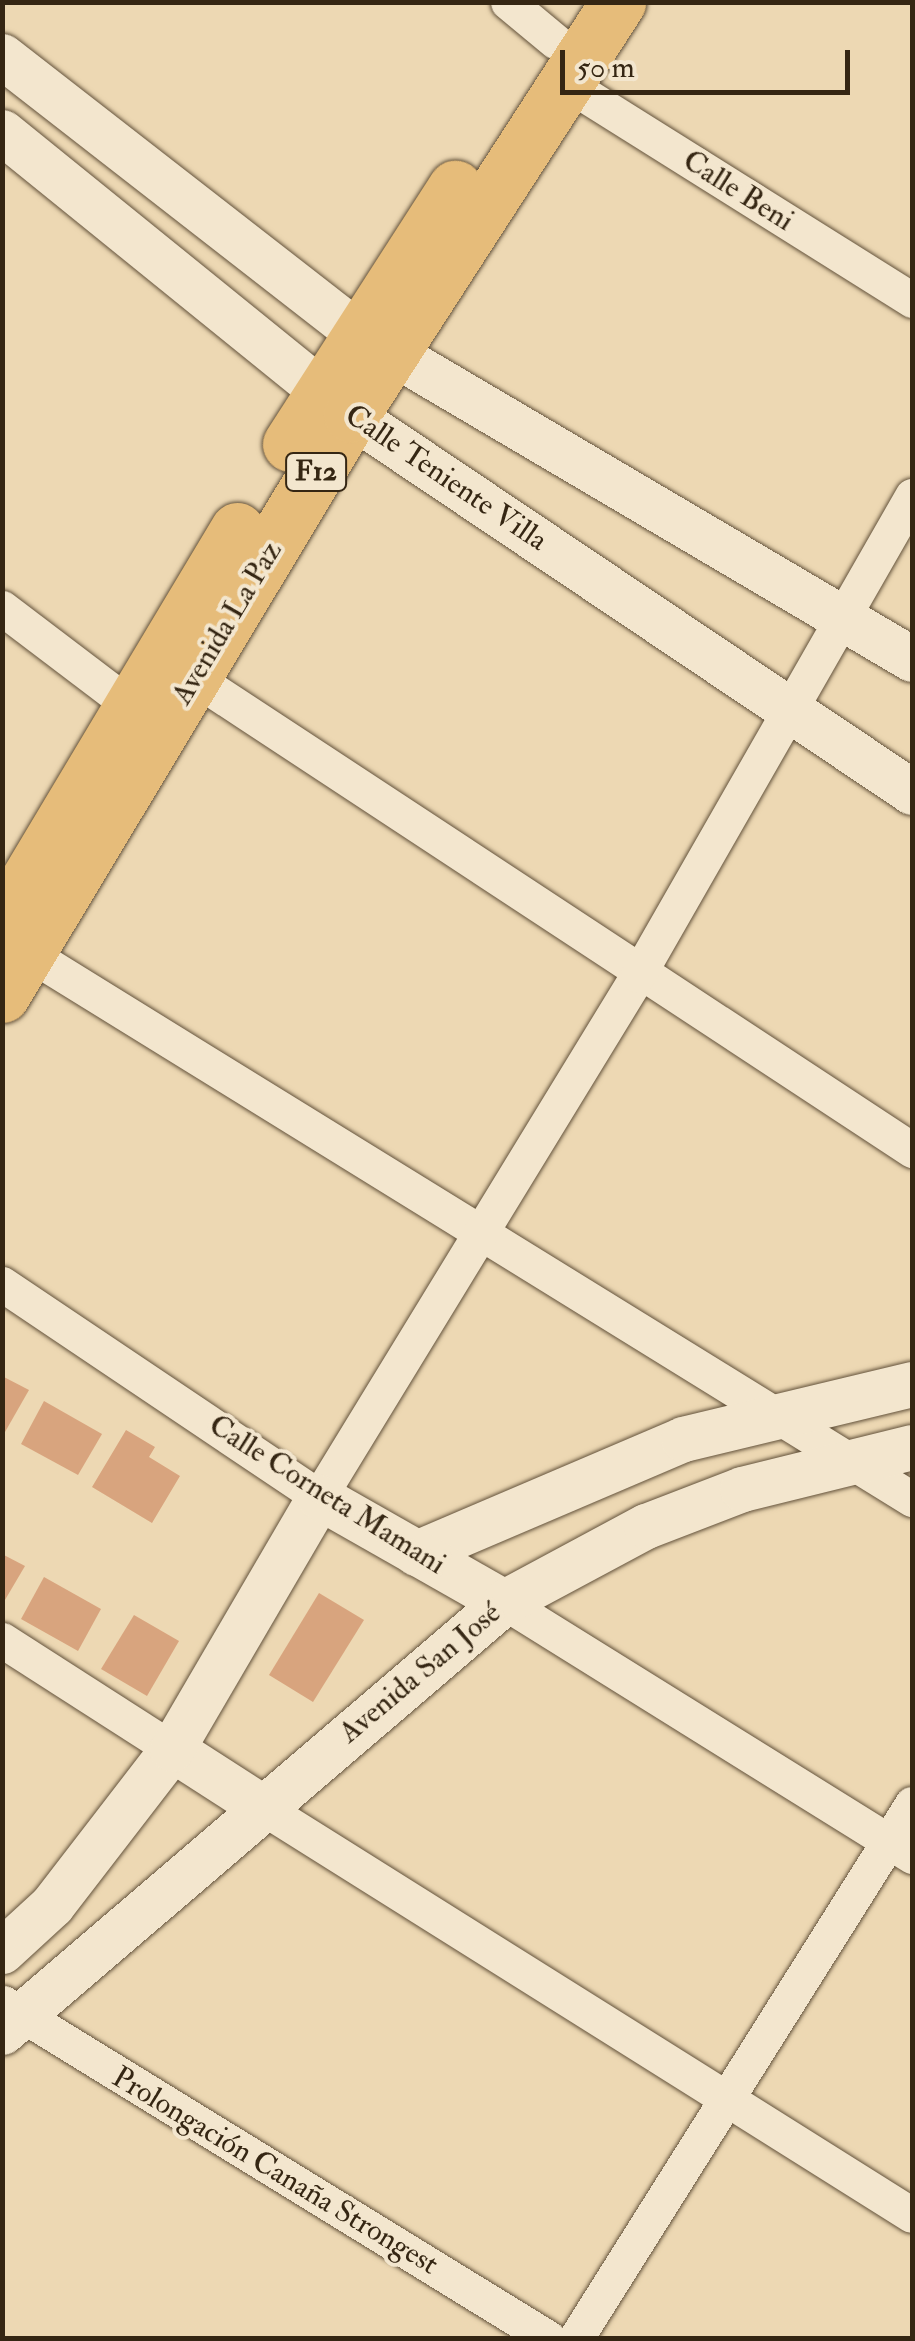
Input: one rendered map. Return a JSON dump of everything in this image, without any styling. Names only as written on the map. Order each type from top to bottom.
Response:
[{"type":"main road","name":"Avenida La Paz","points":[[9,952],[336,403],[565,41],[618,2]]},
{"type":"main road","name":"Avenida La Paz","points":[[147,718],[194,677],[336,403]]},
{"type":"street","name":"Calle Beni","points":[[508,2],[912,300]]},
{"type":"street","points":[[2,56],[376,342],[841,612],[912,659]]},
{"type":"street","name":"Calle Teniente Villa","points":[[2,132],[336,403],[912,792]]},
{"type":"street","points":[[2,1950],[52,1905],[172,1748],[477,1232],[638,976],[784,709],[912,496]]},
{"type":"street","points":[[2,608],[147,718]]},
{"type":"street","points":[[194,677],[638,976],[912,1150]]},
{"type":"street","points":[[9,952],[477,1232],[912,1500]]},
{"type":"street","name":"Calle Corneta Mamani","points":[[2,1284],[320,1496],[504,1602],[901,1848]]},
{"type":"street","points":[[416,1553],[683,1439],[770,1413],[912,1384]]},
{"type":"street","name":"Avenida San José","points":[[8,2016],[504,1602],[646,1526],[846,1461],[912,1447]]},
{"type":"street","points":[[2,1640],[912,2216]]},
{"type":"street","points":[[576,2338],[726,2095],[901,1848],[912,1804]]},
{"type":"street","name":"Prolongación Canaña Strongest","points":[[8,2016],[548,2338]]},
{"type":"building","points":[[2,1376],[29,1390],[5,1432],[2,1431]]},
{"type":"building","points":[[44,1401],[102,1434],[78,1475],[21,1444]]},
{"type":"building","points":[[126,1430],[155,1447],[149,1457],[180,1476],[152,1523],[92,1487]]},
{"type":"building","points":[[2,1554],[25,1566],[2,1605]]},
{"type":"building","points":[[44,1577],[101,1609],[78,1651],[21,1619]]},
{"type":"building","points":[[319,1593],[364,1620],[313,1702],[269,1675]]},
{"type":"building","points":[[134,1615],[179,1641],[147,1696],[101,1669]]}]
